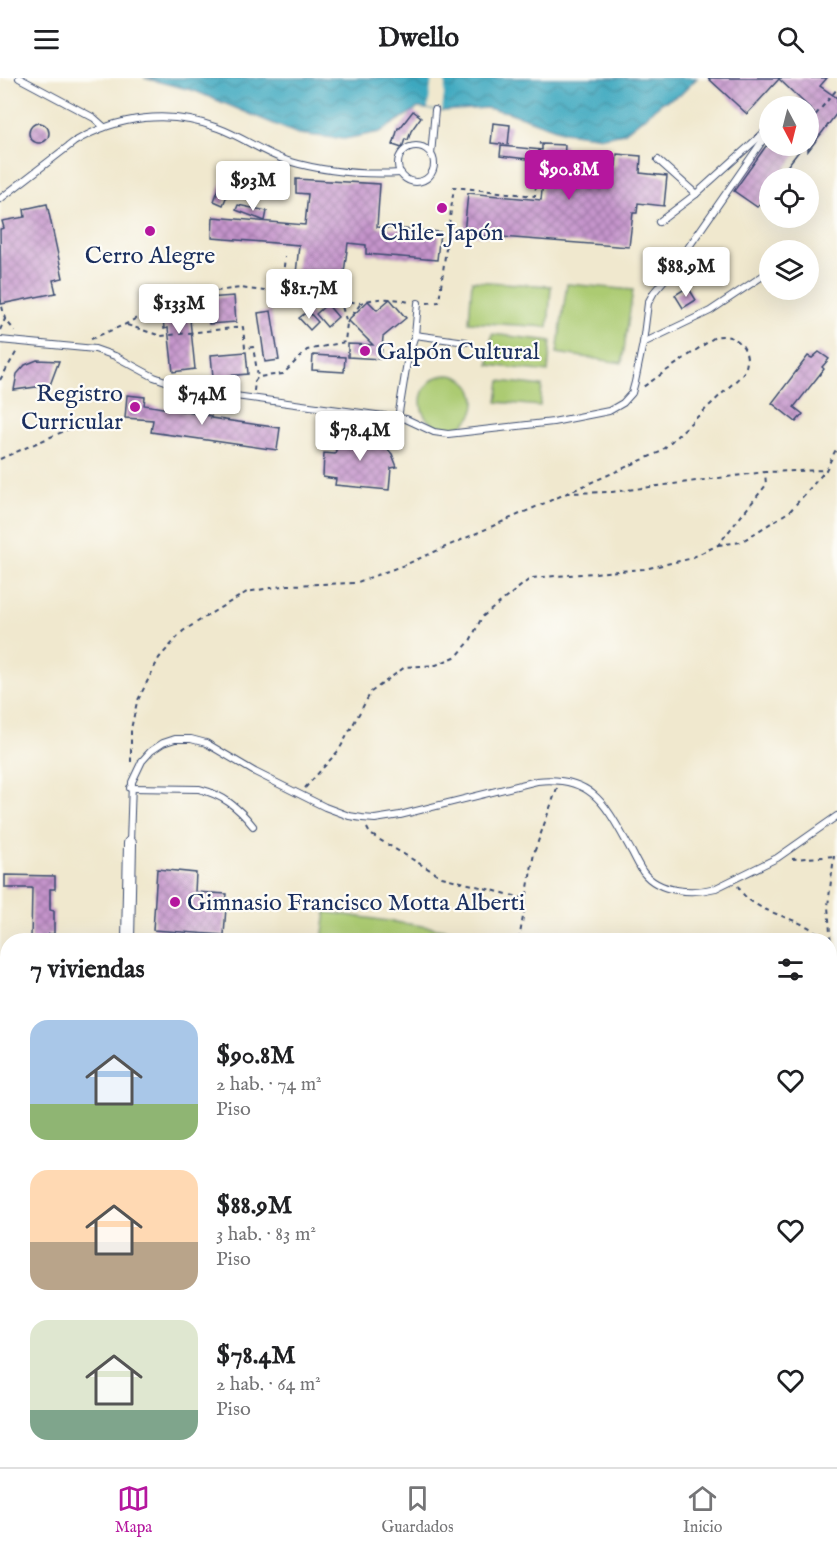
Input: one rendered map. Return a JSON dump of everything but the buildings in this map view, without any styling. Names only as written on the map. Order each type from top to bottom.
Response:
[{"type":"street","points":[[128,933],[130,843]]},
{"type":"lane","points":[[19,78],[94,118],[104,127]]},
{"type":"lane","points":[[0,199],[74,142],[104,127],[146,117],[176,118],[219,128],[270,154],[304,165],[342,172],[401,173],[413,181],[427,178],[434,168],[431,154],[435,110]]},
{"type":"lane","points":[[659,222],[696,194],[759,138]]},
{"type":"lane","points":[[0,340],[74,346],[104,352],[170,384],[191,390],[398,418],[414,421],[434,432],[455,435],[553,422],[609,411],[617,408],[628,398],[634,388],[644,343],[645,314],[654,292],[672,271],[759,144]]},
{"type":"lane","points":[[401,173],[399,160],[405,150],[418,146],[431,154]]},
{"type":"lane","points":[[657,160],[696,194]]},
{"type":"lane","points":[[644,343],[710,311],[759,278]]},
{"type":"lane","points":[[398,418],[408,356],[415,335],[418,303]]},
{"type":"lane","points":[[415,335],[466,342]]},
{"type":"lane","points":[[130,843],[131,785],[142,761],[163,743],[183,738],[206,743],[255,772],[336,812],[362,818],[394,816],[537,781],[571,782],[590,791],[606,805],[644,873],[658,883],[675,889],[696,891],[716,888],[777,858],[837,816]]},
{"type":"lane","points":[[131,785],[199,789],[210,792],[236,806],[253,826]]},
{"type":"path","points":[[819,111],[837,89]]},
{"type":"path","points":[[347,323],[362,303],[367,300],[397,299],[418,303],[439,302],[454,187],[535,196],[540,142]]},
{"type":"path","points":[[281,294],[285,257]]},
{"type":"path","points":[[74,346],[126,324],[166,302],[216,291],[240,288],[362,303]]},
{"type":"path","points":[[0,298],[5,319],[15,331],[22,332]]},
{"type":"path","points":[[258,377],[283,374],[307,350],[345,342],[347,323],[341,301]]},
{"type":"path","points":[[0,330],[5,319]]},
{"type":"path","points":[[126,324],[161,336],[243,327],[245,348],[253,347],[258,377],[255,381],[254,400]]},
{"type":"path","points":[[131,785],[131,729],[137,702],[159,658],[183,631],[247,592],[288,585],[355,583],[407,564],[660,452],[743,374],[747,363],[746,351],[739,341],[733,338],[721,335],[714,337],[628,398]]},
{"type":"path","points":[[0,380],[24,341]]},
{"type":"path","points":[[0,459],[69,429]]},
{"type":"path","points":[[299,794],[339,750],[371,692],[405,667],[436,665],[457,656],[470,641],[482,616],[531,578],[644,569],[689,559],[718,545],[741,542],[790,511],[826,471],[837,447]]},
{"type":"path","points":[[565,493],[612,492],[765,472],[826,471]]},
{"type":"path","points":[[718,545],[766,485],[765,472]]},
{"type":"path","points":[[520,933],[534,853],[560,780]]},
{"type":"path","points":[[362,818],[370,834],[442,878],[526,899]]},
{"type":"path","points":[[777,858],[836,856],[828,906],[829,933]]},
{"type":"path","points":[[735,878],[743,896],[819,933]]},
{"type":"green space","points":[[472,281],[551,286],[548,327],[469,322]]},
{"type":"green space","points":[[567,284],[633,290],[622,363],[557,353]]},
{"type":"green space","points":[[492,334],[551,341],[548,372],[489,365]]},
{"type":"green space","points":[[443,375],[453,375],[467,383],[473,392],[475,402],[473,412],[467,421],[453,429],[443,429],[426,417],[421,407],[421,397],[433,380]]},
{"type":"green space","points":[[500,381],[542,386],[540,406],[497,402]]},
{"type":"green space","points":[[326,912],[463,932],[463,933],[323,933]]},
{"type":"water","points":[[144,78],[697,78],[680,95],[663,102],[624,133],[603,137],[564,132],[508,112],[486,108],[442,111],[418,108],[380,132],[344,139],[298,134],[195,91]]},
{"type":"pier","points":[[432,78],[446,78],[442,111],[428,109]]},
{"type":"place","name":"Chile-Japón","points":[[442,208]]},
{"type":"place","name":"Cerro Alegre","points":[[150,231]]},
{"type":"place","name":"Galpón Cultural","points":[[365,351]]},
{"type":"place","name":"Registro Curricular","points":[[135,407]]},
{"type":"place","name":"Gimnasio Francisco Motta Alberti","points":[[175,902]]}]
